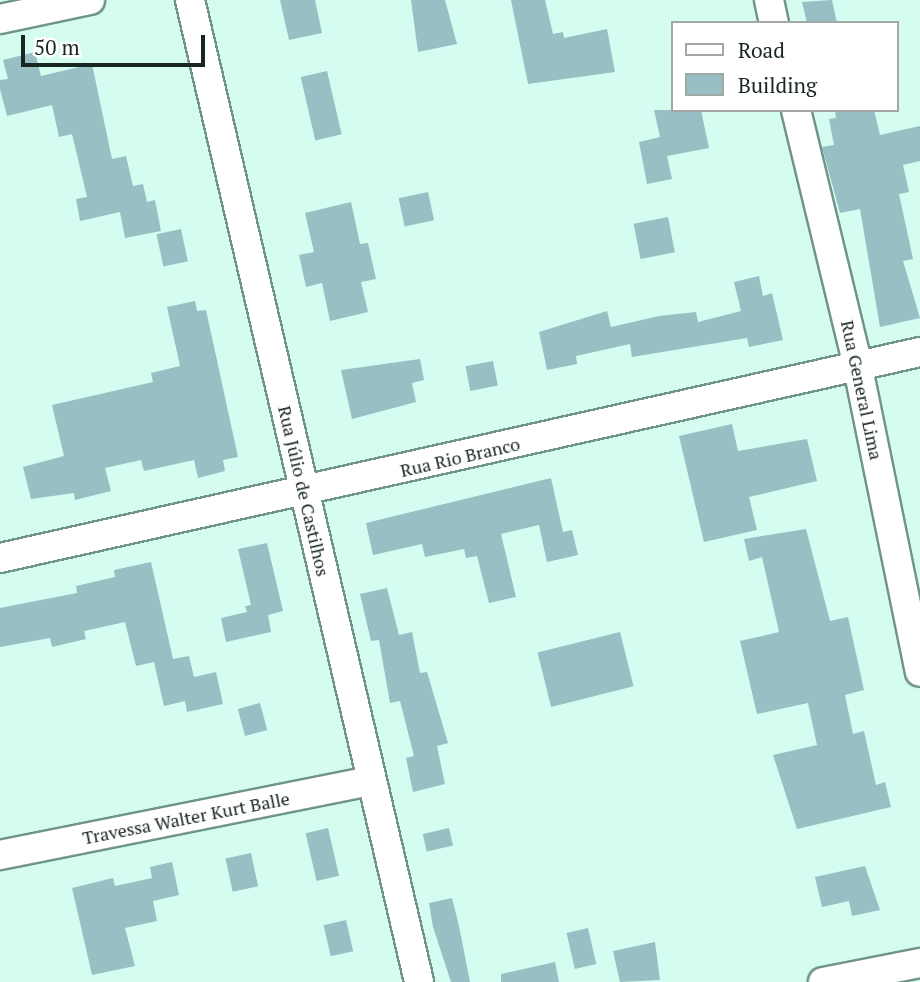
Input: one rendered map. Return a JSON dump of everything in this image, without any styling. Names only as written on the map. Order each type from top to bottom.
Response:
[{"type":"street","points":[[0,19],[90,0]]},
{"type":"street","name":"Rua Júlio de Castilhos","points":[[190,0],[419,982]]},
{"type":"street","points":[[769,0],[774,21]]},
{"type":"street","name":"Rua General Lima","points":[[796,112],[858,363],[920,671]]},
{"type":"street","name":"Rua Rio Branco","points":[[0,558],[305,493],[858,363],[920,352]]},
{"type":"street","name":"Travessa Walter Kurt Balle","points":[[0,855],[372,781]]},
{"type":"street","points":[[823,982],[920,963]]},
{"type":"building","points":[[280,0],[315,0],[322,33],[289,40]]},
{"type":"building","points":[[411,0],[445,0],[457,44],[418,52]]},
{"type":"building","points":[[511,0],[545,0],[553,34],[563,32],[564,38],[607,29],[615,72],[528,84]]},
{"type":"building","points":[[832,0],[837,21],[807,21],[802,2]]},
{"type":"building","points":[[35,52],[41,76],[92,64],[112,159],[126,156],[133,186],[143,184],[147,202],[155,200],[161,231],[125,238],[120,212],[80,221],[76,199],[87,197],[72,134],[59,137],[52,105],[7,116],[0,89],[0,80],[8,79],[3,60]]},
{"type":"building","points":[[327,71],[342,134],[315,140],[301,77]]},
{"type":"building","points":[[654,110],[701,112],[709,148],[667,156],[672,179],[647,184],[639,142],[660,137]]},
{"type":"building","points":[[835,112],[874,112],[880,135],[920,126],[920,161],[903,165],[909,192],[899,194],[913,259],[903,261],[920,318],[880,327],[860,209],[840,213],[822,147],[834,145],[829,119],[836,118]]},
{"type":"building","points":[[428,192],[434,220],[405,227],[399,198]]},
{"type":"building","points":[[351,202],[360,244],[368,243],[376,279],[361,282],[368,312],[330,321],[322,283],[306,287],[299,255],[314,252],[305,213]]},
{"type":"building","points":[[668,217],[675,252],[641,259],[634,224]]},
{"type":"building","points":[[181,229],[188,261],[163,266],[157,234]]},
{"type":"building","points":[[759,276],[763,296],[772,293],[783,340],[749,347],[747,338],[632,357],[630,344],[576,356],[577,364],[547,370],[539,332],[607,311],[611,327],[659,316],[696,312],[698,322],[741,311],[734,282]]},
{"type":"building","points":[[195,301],[197,311],[206,310],[238,457],[223,460],[225,471],[198,478],[194,460],[144,471],[141,460],[105,468],[111,491],[75,500],[74,493],[31,499],[23,467],[64,456],[52,405],[153,382],[151,373],[180,366],[167,307]]},
{"type":"building","points":[[420,359],[424,380],[412,383],[416,402],[352,419],[341,370]]},
{"type":"building","points":[[493,361],[498,386],[470,391],[466,366]]},
{"type":"building","points":[[732,424],[738,451],[807,439],[817,481],[749,497],[757,530],[704,542],[679,436]]},
{"type":"building","points":[[551,478],[563,532],[572,530],[578,555],[547,562],[539,525],[501,534],[516,597],[489,603],[477,556],[466,558],[464,549],[425,557],[422,544],[373,555],[366,523]]},
{"type":"building","points":[[806,529],[830,621],[848,617],[864,690],[845,695],[853,734],[864,731],[876,785],[885,782],[891,807],[797,829],[773,755],[817,745],[808,703],[757,714],[740,641],[779,632],[762,557],[749,561],[744,539]]},
{"type":"building","points":[[267,543],[283,611],[268,615],[271,632],[226,642],[221,618],[247,612],[245,606],[251,605],[238,549]]},
{"type":"building","points":[[151,562],[173,659],[189,656],[194,677],[216,672],[223,704],[187,712],[185,701],[164,706],[154,662],[136,666],[125,622],[84,631],[86,639],[52,647],[50,638],[0,647],[0,608],[77,593],[76,586],[115,577],[114,570]]},
{"type":"building","points":[[387,588],[399,635],[412,632],[420,673],[427,672],[448,743],[437,746],[445,784],[413,792],[406,758],[414,756],[400,701],[390,703],[379,640],[371,641],[360,594]]},
{"type":"building","points":[[620,632],[634,686],[551,707],[538,653]]},
{"type":"building","points":[[260,703],[267,730],[245,736],[238,709]]},
{"type":"building","points":[[328,828],[339,876],[317,881],[306,833]]},
{"type":"building","points":[[449,828],[453,846],[427,852],[423,834]]},
{"type":"building","points":[[251,853],[258,886],[233,892],[226,858]]},
{"type":"building","points":[[172,862],[179,895],[153,901],[157,921],[125,928],[135,966],[92,975],[72,888],[113,878],[115,886],[152,878],[150,867]]},
{"type":"building","points":[[865,866],[880,910],[852,916],[849,901],[822,907],[815,877]]},
{"type":"building","points":[[452,898],[470,982],[451,982],[433,927],[429,903]]},
{"type":"building","points":[[346,920],[353,951],[331,956],[324,925]]},
{"type":"building","points":[[588,928],[596,964],[575,969],[567,933]]},
{"type":"building","points":[[655,942],[660,980],[620,982],[613,951]]},
{"type":"building","points":[[555,962],[559,982],[501,982],[501,974]]}]
